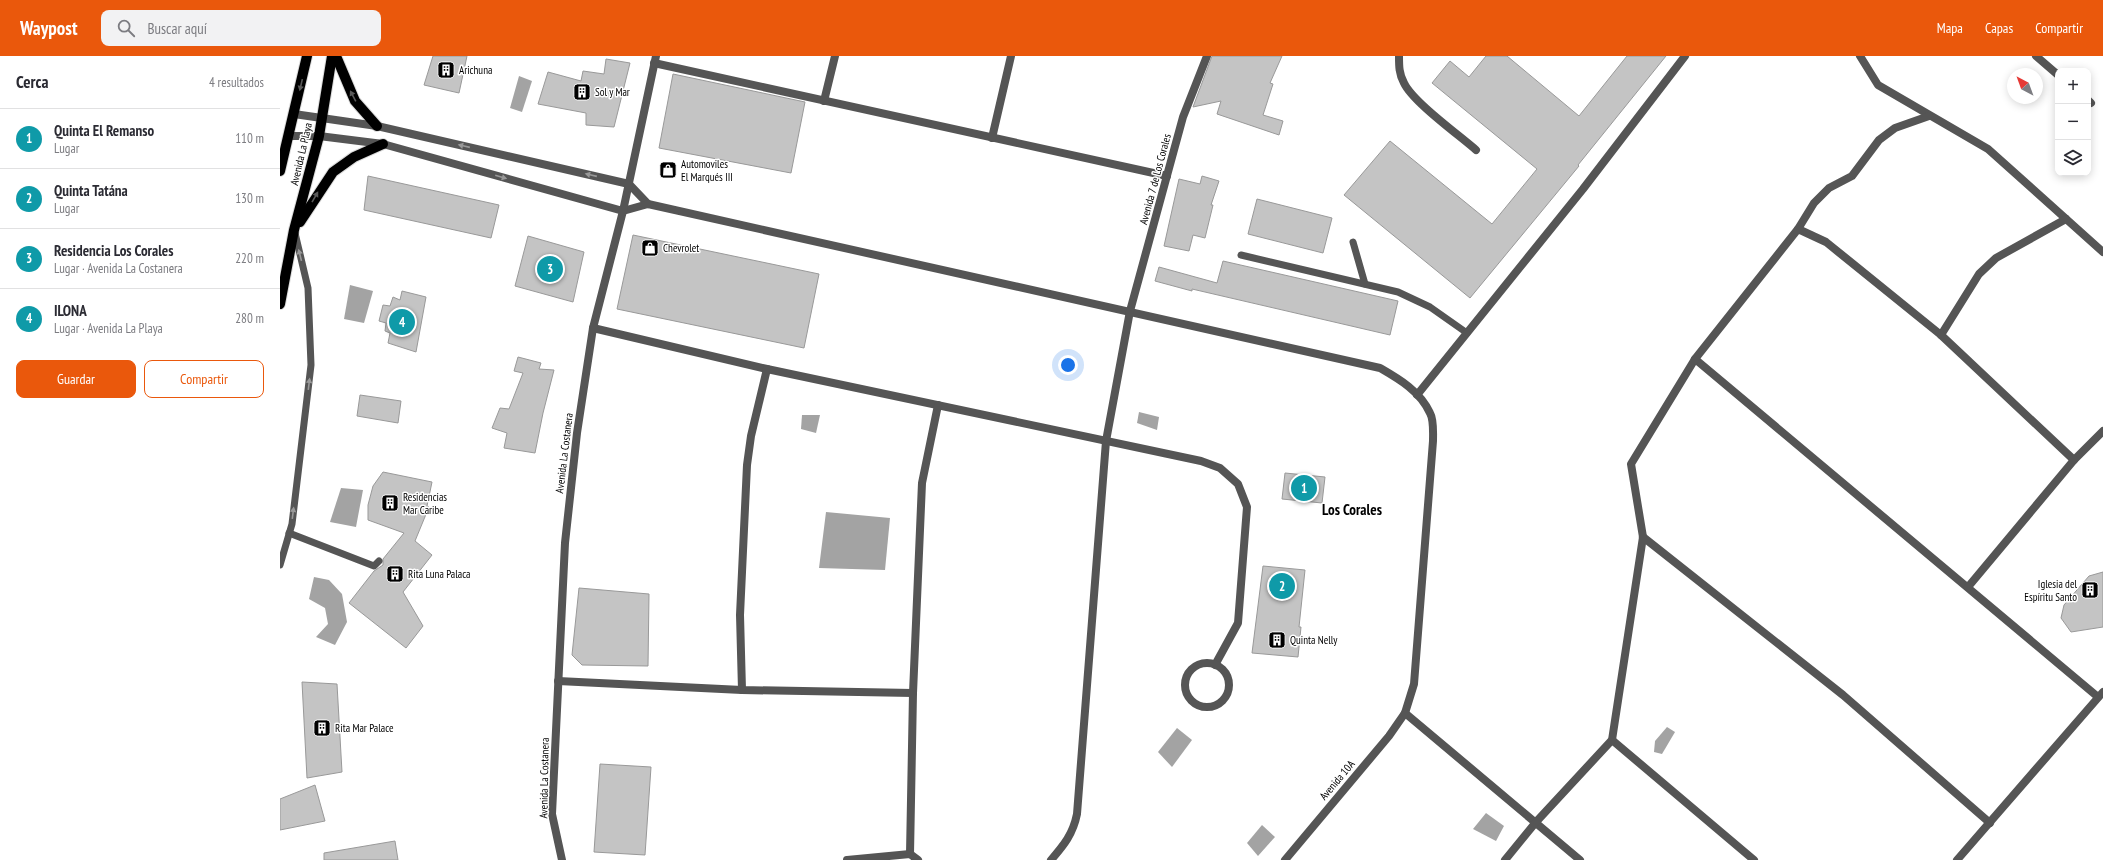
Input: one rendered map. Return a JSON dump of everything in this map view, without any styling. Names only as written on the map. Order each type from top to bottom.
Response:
[{"type":"main road","name":"Avenida La Playa","points":[[280,171],[307,56]]},
{"type":"main road","name":"Avenida La Playa","points":[[280,304],[294,230],[319,136],[332,56]]},
{"type":"main road","points":[[336,56],[354,101],[377,126]]},
{"type":"main road","points":[[294,230],[332,172],[354,157],[383,144]]},
{"type":"street","points":[[824,101],[836,56]]},
{"type":"street","points":[[992,138],[1011,56]]},
{"type":"street","name":"Avenida 7 de Los Corales","points":[[1051,860],[1067,842],[1074,829],[1077,814],[1106,441],[1130,311],[1183,117],[1207,56]]},
{"type":"street","points":[[1399,56],[1399,69],[1401,76],[1404,84],[1413,96],[1476,150]]},
{"type":"street","points":[[1417,395],[1583,189],[1685,56]]},
{"type":"street","points":[[1860,56],[1878,85],[1988,149],[2103,252]]},
{"type":"street","points":[[2036,56],[2055,72]]},
{"type":"street","points":[[655,59],[824,101],[1167,176]]},
{"type":"street","name":"Avenida La Costanera","points":[[562,860],[552,814],[565,543],[577,433],[592,328],[623,212],[655,59]]},
{"type":"street","points":[[289,136],[319,136],[383,144],[623,212],[648,204],[629,184],[377,126],[294,114]]},
{"type":"street","points":[[1505,860],[1536,822],[1612,740],[1643,537],[1631,464],[1696,359],[1798,229],[1814,203],[1829,188],[1852,176],[1879,140],[1895,128],[1929,116]]},
{"type":"street","name":"Avenida 10A","points":[[648,204],[1380,368],[1403,381],[1417,395],[1431,414],[1433,441],[1414,684],[1405,713],[1389,736],[1285,860]]},
{"type":"street","points":[[1941,334],[1979,274],[1996,258],[2066,219]]},
{"type":"street","points":[[1798,229],[1826,242],[1941,334],[2074,460]]},
{"type":"street","points":[[592,328],[767,369],[1201,461],[1220,468],[1238,484],[1247,507],[1238,623],[1216,665]]},
{"type":"street","points":[[1696,359],[1968,587],[2100,694],[1957,860]]},
{"type":"street","points":[[742,690],[740,616],[747,465],[751,436],[767,369]]},
{"type":"street","points":[[910,854],[913,693],[922,483],[938,405]]},
{"type":"street","points":[[1968,587],[2074,460],[2103,431]]},
{"type":"street","points":[[1643,537],[1843,695],[1990,823]]},
{"type":"street","points":[[1204,663],[1216,665],[1225,672],[1229,682],[1227,694],[1220,703],[1215,705],[1209,707],[1198,705],[1189,698],[1185,688],[1187,676],[1194,668],[1204,663]]},
{"type":"street","points":[[558,681],[742,690],[913,693]]},
{"type":"street","points":[[1405,713],[1580,860]]},
{"type":"street","points":[[1612,740],[1754,860]]},
{"type":"street","points":[[847,860],[910,854],[918,860]]},
{"type":"lane","points":[[280,146],[289,136]]},
{"type":"lane","points":[[280,565],[292,524],[311,364],[308,288],[294,230]]},
{"type":"lane","points":[[1353,242],[1365,284]]},
{"type":"lane","points":[[1241,255],[1365,284],[1404,295],[1430,307],[1467,333]]},
{"type":"lane","points":[[289,533],[374,566],[378,561]]},
{"type":"shaded area","points":[[519,76],[532,81],[522,112],[510,108]]},
{"type":"shaded area","points":[[350,285],[373,291],[364,323],[344,319]]},
{"type":"shaded area","points":[[1139,412],[1159,417],[1157,430],[1137,423]]},
{"type":"shaded area","points":[[802,415],[820,415],[816,433],[801,429]]},
{"type":"shaded area","points":[[341,488],[363,490],[356,527],[330,522]]},
{"type":"shaded area","points":[[826,512],[890,518],[885,570],[819,568]]},
{"type":"shaded area","points":[[314,577],[329,580],[342,594],[347,622],[335,645],[316,637],[328,624],[325,608],[309,599]]},
{"type":"shaded area","points":[[1667,727],[1675,732],[1662,754],[1654,752],[1655,741]]},
{"type":"shaded area","points":[[1177,728],[1192,740],[1172,767],[1158,752]]},
{"type":"shaded area","points":[[1486,813],[1504,826],[1496,841],[1473,829]]},
{"type":"shaded area","points":[[1262,825],[1275,837],[1258,856],[1247,843]]},
{"type":"building","name":"Arichuna","points":[[433,56],[467,56],[459,93],[424,85]]},
{"type":"building","points":[[1212,56],[1282,56],[1270,83],[1273,84],[1263,115],[1283,121],[1279,135],[1217,114],[1221,101],[1193,107]]},
{"type":"building","points":[[1486,56],[1507,56],[1579,116],[1627,56],[1666,56],[1578,165],[1579,166],[1470,298],[1344,195],[1390,141],[1492,224],[1537,169],[1432,83],[1450,61],[1469,77]]},
{"type":"building","name":"Sol y Mar","points":[[606,59],[630,63],[614,127],[586,125],[586,113],[538,104],[548,72],[581,81],[583,71],[604,74]]},
{"type":"building","points":[[673,74],[805,102],[791,173],[659,148]]},
{"type":"building","points":[[368,176],[499,205],[491,238],[364,210]]},
{"type":"building","points":[[1202,176],[1219,181],[1211,205],[1213,205],[1205,238],[1193,235],[1189,251],[1164,246],[1179,179],[1200,184]]},
{"type":"building","points":[[1257,199],[1332,218],[1323,253],[1248,234]]},
{"type":"building","points":[[633,235],[819,274],[804,348],[617,309]]},
{"type":"building","points":[[528,236],[584,252],[573,302],[515,286]]},
{"type":"building","points":[[1223,261],[1398,301],[1390,335],[1192,289],[1192,291],[1155,281],[1159,267],[1217,283]]},
{"type":"building","points":[[402,291],[426,297],[416,352],[388,343],[390,333],[385,331],[386,323],[379,321],[383,305],[390,306],[393,297],[400,300]]},
{"type":"building","points":[[518,357],[541,363],[539,369],[554,370],[535,453],[504,448],[507,433],[492,428],[500,408],[509,409],[523,373],[514,371]]},
{"type":"building","points":[[360,395],[401,401],[398,423],[357,416]]},
{"type":"building","points":[[383,472],[432,482],[427,506],[429,507],[415,541],[432,555],[403,592],[423,626],[406,648],[349,603],[374,571],[383,565],[383,559],[404,533],[368,520],[368,505],[373,486]]},
{"type":"building","points":[[1285,473],[1325,477],[1322,503],[1282,499]]},
{"type":"building","points":[[1263,566],[1305,570],[1299,627],[1301,627],[1298,657],[1252,653]]},
{"type":"building","name":"Iglesia del Espíritu Santo","points":[[2103,572],[2103,627],[2071,632],[2061,618],[2064,605],[2089,576]]},
{"type":"building","points":[[579,588],[649,594],[648,666],[582,665],[572,655]]},
{"type":"building","name":"Rita Mar Palace","points":[[302,682],[337,684],[342,772],[307,778]]},
{"type":"building","points":[[600,764],[651,767],[645,855],[594,852]]},
{"type":"building","points":[[315,785],[325,821],[280,830],[280,799]]},
{"type":"building","points":[[395,841],[398,860],[324,860],[324,853]]},
{"type":"place","name":"Arichuna","points":[[446,70]]},
{"type":"place","name":"Sol y Mar","points":[[582,92]]},
{"type":"place","name":"Automoviles El Marqués III","points":[[668,170]]},
{"type":"place","name":"Chevrolet","points":[[650,248]]},
{"type":"place","name":"Residencia Los Corales","points":[[550,269]]},
{"type":"place","name":"ILONA","points":[[402,322]]},
{"type":"place","name":"Quinta El Remanso","points":[[1304,488]]},
{"type":"place","name":"Residencias Mar Caribe","points":[[390,503]]},
{"type":"place","name":"Rita Luna Palaca","points":[[395,574]]},
{"type":"place","name":"Quinta Tatána","points":[[1282,586]]},
{"type":"place","name":"Iglesia del Espíritu Santo","points":[[2090,590]]},
{"type":"place","name":"Quinta Nelly","points":[[1277,640]]},
{"type":"place","name":"Rita Mar Palace","points":[[322,728]]},
{"type":"district","name":"Los Corales","points":[[1352,510]]}]
